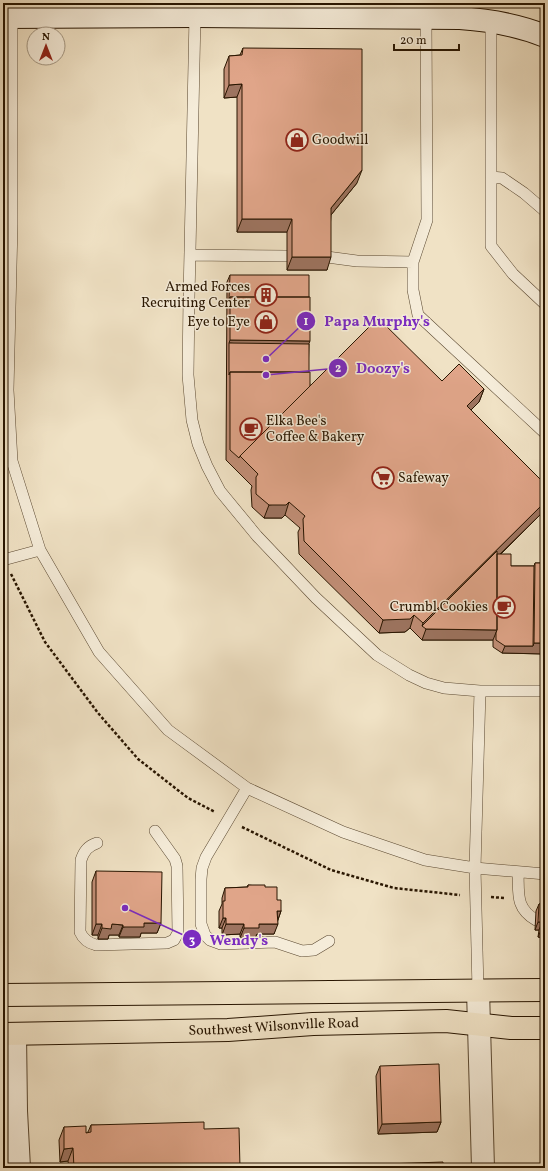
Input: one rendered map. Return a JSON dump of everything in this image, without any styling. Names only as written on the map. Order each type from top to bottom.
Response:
[{"type":"main road","points":[[3,995],[545,990]]},
{"type":"main road","name":"Southwest Wilsonville Road","points":[[9,1034],[228,1030],[313,1024],[446,1021],[511,1028],[545,1028]]},
{"type":"street","points":[[8,17],[195,16],[460,18],[510,26],[545,36]]},
{"type":"street","points":[[478,990],[483,1168]]},
{"type":"street","points":[[9,1034],[16,1111],[19,1168]]},
{"type":"lane","points":[[195,16],[188,375],[192,420],[198,444],[207,466],[220,491],[257,536],[316,598],[377,655],[409,675],[426,683],[444,688],[480,691],[545,691]]},
{"type":"lane","points":[[8,17],[12,225],[5,390],[12,461],[40,550],[99,652],[168,730],[247,788],[343,832],[425,860],[475,868],[545,874]]},
{"type":"lane","points":[[426,18],[427,220],[413,262],[413,290],[418,315],[545,433]]},
{"type":"lane","points":[[491,22],[491,246],[513,274],[545,304]]},
{"type":"lane","points":[[491,177],[502,178],[524,193],[545,211]]},
{"type":"lane","points":[[190,255],[287,256]]},
{"type":"lane","points":[[327,257],[357,261],[413,262]]},
{"type":"lane","points":[[3,560],[40,550]]},
{"type":"lane","points":[[478,990],[475,868],[480,691]]},
{"type":"lane","points":[[247,788],[206,857],[202,868],[201,924],[205,936],[210,940],[221,944],[275,942],[302,950],[314,950],[329,941]]},
{"type":"lane","points":[[97,843],[86,849],[81,860],[80,932],[82,937],[86,941],[96,945],[167,943],[174,940],[178,933],[177,866],[175,859],[155,831]]},
{"type":"lane","points":[[518,872],[519,901],[522,909],[528,916],[536,920]]},
{"type":"building","name":"Goodwill","points":[[243,48],[362,49],[362,170],[331,208],[331,257],[292,257],[292,219],[242,219],[242,84],[229,85],[229,56],[242,55]]},
{"type":"building","points":[[230,275],[309,275],[309,297],[230,297],[229,300]]},
{"type":"building","name":"Eye to Eye","points":[[230,297],[310,297],[310,341],[230,340]]},
{"type":"building","name":"Safeway","points":[[378,318],[442,381],[459,364],[484,389],[467,406],[545,484],[545,502],[423,623],[414,615],[410,619],[383,620],[304,541],[303,519],[305,516],[289,502],[286,505],[269,505],[256,494],[256,477],[258,474],[240,456]]},
{"type":"building","points":[[229,343],[309,344],[309,372],[230,372],[229,375]]},
{"type":"building","points":[[230,372],[310,372],[310,386],[239,458],[230,450]]},
{"type":"building","points":[[497,551],[497,630],[426,629],[422,626]]},
{"type":"building","points":[[497,554],[511,554],[511,566],[534,566],[533,646],[505,646],[496,640]]},
{"type":"building","points":[[535,563],[545,563],[545,643],[534,643]]},
{"type":"building","points":[[3,614],[4,615],[4,717],[3,717]]},
{"type":"building","points":[[96,871],[162,872],[161,923],[144,923],[144,927],[123,927],[123,925],[112,924],[111,929],[102,928],[102,924],[96,924]]},
{"type":"building","points":[[248,885],[277,887],[277,900],[281,900],[281,911],[277,911],[278,924],[259,924],[259,928],[244,928],[244,924],[226,924],[226,918],[223,918],[225,888],[248,887]]},
{"type":"building","points":[[543,897],[545,897],[545,930],[541,930],[542,922],[538,922],[539,904],[542,904]]},
{"type":"building","points":[[439,1064],[441,1122],[382,1124],[380,1066]]},
{"type":"building","points":[[204,1122],[204,1129],[239,1128],[240,1168],[74,1168],[73,1148],[64,1149],[64,1127],[86,1126],[86,1133],[91,1132],[91,1125]]},
{"type":"building","points":[[443,1162],[443,1168],[385,1168],[385,1164]]},
{"type":"place","name":"Goodwill","points":[[297,140]]},
{"type":"place","name":"Armed Forces Recruiting Center","points":[[266,295]]},
{"type":"place","name":"Eye to Eye","points":[[266,322]]},
{"type":"place","name":"Papa Murphy's","points":[[266,359]]},
{"type":"place","name":"Doozy's","points":[[266,375]]},
{"type":"place","name":"Elka Bee's Coffee & Bakery","points":[[251,429]]},
{"type":"place","name":"Safeway","points":[[383,478]]},
{"type":"place","name":"Crumbl Cookies","points":[[504,607]]},
{"type":"place","name":"Wendy's","points":[[125,908]]}]
